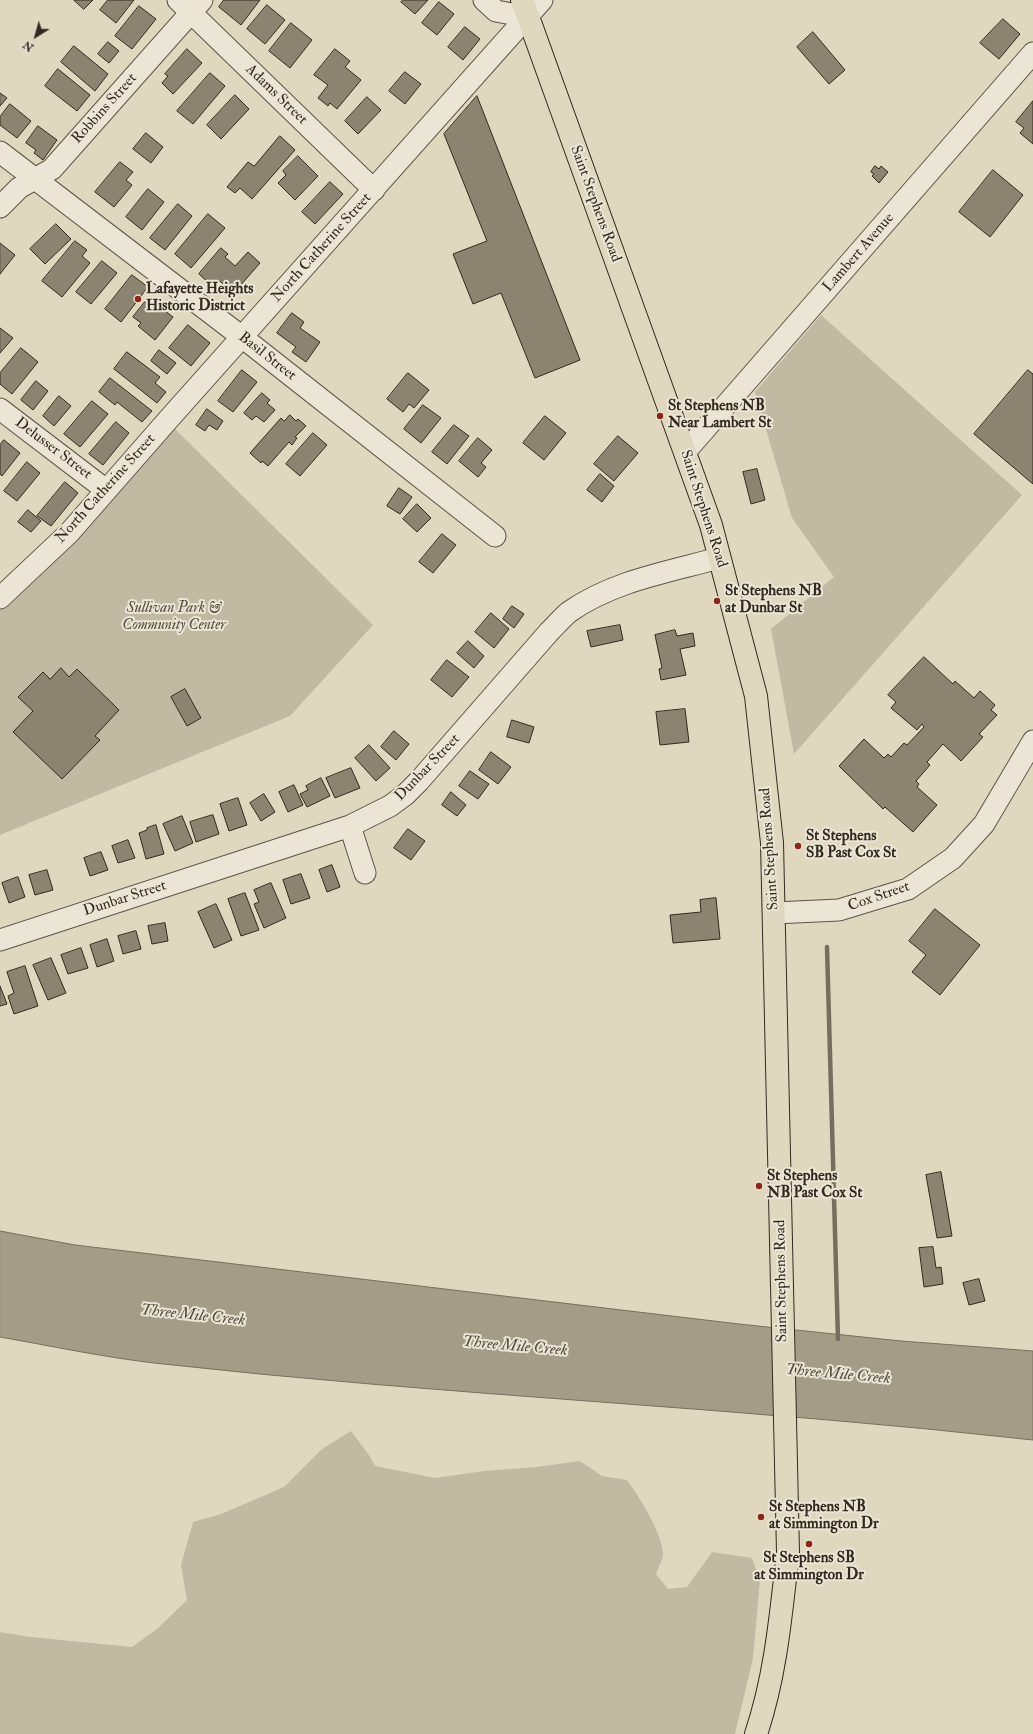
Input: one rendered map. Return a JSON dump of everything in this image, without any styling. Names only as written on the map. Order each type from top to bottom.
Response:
[{"type":"main road","name":"Saint Stephens Road","points":[[525,9],[711,525],[756,696],[772,843],[788,1552],[778,1643],[764,1710],[756,1734]]},
{"type":"street","points":[[484,0],[496,11],[525,9]]},
{"type":"street","name":"North Catherine Street","points":[[0,598],[69,533],[374,190],[525,9],[542,0]]},
{"type":"street","name":"Robbins Street","points":[[0,207],[19,188],[52,169],[190,4]]},
{"type":"street","name":"Adams Street","points":[[190,4],[374,190]]},
{"type":"street","name":"Lambert Avenue","points":[[685,452],[1033,53]]},
{"type":"street","name":"Basil Street","points":[[0,152],[242,337],[495,536]]},
{"type":"street","name":"Delusser Street","points":[[0,409],[106,490]]},
{"type":"street","name":"Dunbar Street","points":[[0,940],[350,826],[390,806],[410,790],[550,632],[569,613],[594,598],[625,583],[719,558]]},
{"type":"street","name":"Cox Street","points":[[774,913],[839,910],[908,889],[953,858],[984,824],[1033,741]]},
{"type":"street","points":[[350,826],[365,874]]},
{"type":"green space","points":[[821,315],[1022,495],[794,754],[771,629],[834,577],[792,518],[755,392]]},
{"type":"green space","name":"Sullivan Park & Community Center","points":[[167,421],[373,625],[290,716],[0,835],[0,598]]},
{"type":"green space","points":[[351,1431],[369,1455],[375,1466],[435,1478],[484,1471],[536,1467],[580,1461],[602,1476],[627,1480],[644,1505],[658,1535],[663,1553],[656,1574],[668,1589],[687,1587],[712,1552],[752,1558],[760,1580],[753,1658],[735,1734],[0,1734],[0,1632],[31,1637],[132,1647],[157,1629],[187,1600],[181,1565],[193,1522],[221,1514],[284,1487],[322,1449]]},
{"type":"water","name":"Three Mile Creek","points":[[0,1231],[75,1245],[739,1324],[901,1341],[1033,1351],[1033,1440],[814,1419],[264,1374],[135,1361],[0,1337]]},
{"type":"building","points":[[74,0],[93,0],[84,9]]},
{"type":"building","points":[[108,0],[134,0],[116,23],[100,10]]},
{"type":"building","points":[[224,0],[260,0],[241,25],[219,7]]},
{"type":"building","points":[[403,0],[428,0],[415,14],[401,2]]},
{"type":"building","points":[[439,2],[454,14],[437,35],[422,23]]},
{"type":"building","points":[[267,5],[285,20],[265,44],[247,29]]},
{"type":"building","points":[[139,6],[156,19],[132,49],[115,36]]},
{"type":"building","points":[[1003,19],[1020,34],[999,59],[980,43]]},
{"type":"building","points":[[291,23],[312,40],[290,68],[269,51]]},
{"type":"building","points":[[465,27],[480,39],[463,60],[448,47]]},
{"type":"building","points":[[813,32],[845,70],[829,84],[797,47]]},
{"type":"building","points":[[108,42],[119,51],[109,63],[98,54]]},
{"type":"building","points":[[74,46],[108,74],[95,91],[61,62]]},
{"type":"building","points":[[187,49],[202,63],[173,94],[162,83],[168,76],[165,74]]},
{"type":"building","points":[[335,49],[350,61],[345,67],[361,80],[337,109],[330,103],[328,106],[318,98],[328,85],[314,75]]},
{"type":"building","points":[[58,69],[90,95],[77,111],[45,86]]},
{"type":"building","points":[[405,72],[421,84],[405,104],[389,91]]},
{"type":"building","points":[[210,73],[225,86],[193,124],[177,111]]},
{"type":"building","points":[[0,93],[7,98],[0,106]]},
{"type":"building","points":[[235,95],[249,109],[221,139],[207,125]]},
{"type":"building","points":[[477,96],[580,360],[535,378],[501,293],[473,304],[453,254],[487,241],[444,134]]},
{"type":"building","points":[[367,97],[381,110],[358,134],[345,121]]},
{"type":"building","points":[[1033,101],[1033,144],[1020,133],[1024,128],[1016,122]]},
{"type":"building","points":[[10,104],[31,121],[17,138],[0,125],[0,117]]},
{"type":"building","points":[[38,126],[57,140],[43,160],[34,153],[36,150],[26,143]]},
{"type":"building","points":[[146,133],[163,147],[151,163],[133,149]]},
{"type":"building","points":[[280,136],[295,150],[252,199],[240,188],[235,193],[227,187],[248,162],[254,166]]},
{"type":"building","points":[[298,156],[318,176],[295,200],[278,183],[286,175],[283,171]]},
{"type":"building","points":[[120,162],[133,172],[126,180],[132,185],[114,207],[95,192]]},
{"type":"building","points":[[875,166],[879,169],[881,166],[888,172],[879,183],[872,176],[874,174],[871,172]]},
{"type":"building","points":[[993,170],[1023,195],[990,237],[959,212]]},
{"type":"building","points":[[330,182],[343,194],[315,224],[302,212]]},
{"type":"building","points":[[148,189],[164,202],[142,230],[126,217]]},
{"type":"building","points":[[178,204],[192,216],[165,250],[150,238]]},
{"type":"building","points":[[208,214],[225,228],[191,268],[175,254]]},
{"type":"building","points":[[56,224],[71,239],[45,264],[30,249]]},
{"type":"building","points":[[75,241],[87,250],[82,256],[90,263],[62,297],[42,281]]},
{"type":"building","points":[[0,243],[15,255],[0,274]]},
{"type":"building","points":[[221,248],[228,254],[225,257],[235,266],[248,252],[260,263],[233,294],[220,281],[217,284],[215,282],[212,286],[199,274]]},
{"type":"building","points":[[102,261],[117,273],[91,304],[76,292]]},
{"type":"building","points":[[132,275],[148,287],[121,322],[105,309]]},
{"type":"building","points":[[145,302],[153,308],[156,304],[173,317],[155,340],[138,326],[141,323],[133,317]]},
{"type":"building","points":[[292,313],[304,322],[300,328],[320,342],[306,362],[292,352],[296,347],[277,333]]},
{"type":"building","points":[[188,325],[210,343],[191,366],[169,348]]},
{"type":"building","points":[[0,328],[13,338],[0,353]]},
{"type":"building","points":[[21,348],[38,362],[12,394],[0,384],[0,373]]},
{"type":"building","points":[[159,350],[176,363],[167,374],[151,361]]},
{"type":"building","points":[[127,352],[160,377],[155,383],[166,392],[157,403],[114,369]]},
{"type":"building","points":[[242,370],[257,382],[233,412],[218,401]]},
{"type":"building","points":[[1028,370],[1033,374],[1033,484],[974,434]]},
{"type":"building","points":[[408,373],[429,390],[414,408],[409,404],[403,412],[387,399]]},
{"type":"building","points":[[110,378],[152,411],[142,422],[117,402],[115,405],[99,392]]},
{"type":"building","points":[[36,381],[48,391],[33,410],[21,400]]},
{"type":"building","points":[[262,393],[270,400],[267,403],[275,410],[264,422],[256,416],[252,420],[244,413]]},
{"type":"building","points":[[59,396],[71,406],[54,426],[43,416]]},
{"type":"building","points":[[92,401],[108,414],[80,447],[64,434]]},
{"type":"building","points":[[423,405],[441,418],[421,443],[404,429]]},
{"type":"building","points":[[207,409],[223,421],[217,430],[209,425],[205,431],[196,425]]},
{"type":"building","points":[[290,415],[296,421],[298,419],[306,426],[295,437],[297,438],[292,445],[289,442],[268,466],[262,461],[261,463],[250,453],[281,418],[284,421]]},
{"type":"building","points":[[545,416],[566,433],[544,460],[523,443]]},
{"type":"building","points":[[116,422],[129,433],[103,465],[89,454]]},
{"type":"building","points":[[454,425],[469,436],[447,464],[432,452]]},
{"type":"building","points":[[313,433],[327,445],[300,476],[286,464]]},
{"type":"building","points":[[618,436],[638,453],[614,481],[594,464]]},
{"type":"building","points":[[478,438],[492,450],[481,463],[486,467],[478,477],[459,461]]},
{"type":"building","points":[[4,440],[20,453],[2,476],[0,474],[0,445]]},
{"type":"building","points":[[27,462],[40,473],[17,501],[4,491]]},
{"type":"building","points":[[757,469],[765,500],[751,504],[743,472]]},
{"type":"building","points":[[600,474],[614,486],[602,502],[587,490]]},
{"type":"building","points":[[65,482],[78,493],[51,526],[37,516]]},
{"type":"building","points":[[399,488],[412,497],[400,514],[387,506]]},
{"type":"building","points":[[417,504],[431,518],[417,532],[403,519]]},
{"type":"building","points":[[28,510],[41,521],[31,532],[18,522]]},
{"type":"building","points":[[442,534],[456,545],[433,573],[419,562]]},
{"type":"building","points":[[512,606],[524,614],[514,628],[503,619]]},
{"type":"building","points":[[491,613],[509,629],[494,648],[475,632]]},
{"type":"building","points":[[620,625],[623,640],[591,647],[587,631]]},
{"type":"building","points":[[675,630],[677,636],[693,633],[695,646],[680,649],[686,675],[661,680],[659,669],[662,668],[655,635]]},
{"type":"building","points":[[468,641],[484,656],[474,668],[457,653]]},
{"type":"building","points":[[924,657],[953,684],[955,681],[974,698],[980,691],[995,705],[991,710],[997,715],[979,734],[983,737],[961,761],[943,744],[927,762],[930,765],[916,781],[919,784],[917,787],[937,805],[913,832],[885,807],[883,809],[839,766],[864,739],[884,758],[888,754],[891,757],[904,743],[907,745],[924,727],[922,724],[917,730],[891,708],[896,702],[888,695]]},
{"type":"building","points":[[447,660],[469,677],[452,697],[431,680]]},
{"type":"building","points":[[61,668],[69,677],[77,669],[119,710],[95,736],[100,740],[62,779],[13,732],[33,711],[18,697],[43,672],[50,679]]},
{"type":"building","points":[[185,689],[201,718],[187,726],[171,697]]},
{"type":"building","points":[[685,709],[689,742],[660,745],[656,712]]},
{"type":"building","points":[[512,720],[534,727],[529,743],[507,737]]},
{"type":"building","points":[[394,731],[409,744],[396,760],[381,747]]},
{"type":"building","points":[[369,745],[390,768],[376,781],[355,758]]},
{"type":"building","points":[[491,752],[511,767],[498,784],[479,770]]},
{"type":"building","points":[[351,768],[360,788],[335,798],[326,778]]},
{"type":"building","points":[[470,771],[489,784],[478,799],[459,786]]},
{"type":"building","points":[[321,778],[330,796],[307,807],[300,794],[308,790],[306,786]]},
{"type":"building","points":[[294,785],[303,805],[288,812],[279,792]]},
{"type":"building","points":[[451,792],[466,805],[457,816],[442,805]]},
{"type":"building","points":[[264,794],[275,812],[261,821],[250,803]]},
{"type":"building","points":[[238,798],[247,825],[229,831],[220,804]]},
{"type":"building","points":[[213,815],[219,834],[196,842],[190,822]]},
{"type":"building","points":[[182,816],[193,843],[175,851],[163,824]]},
{"type":"building","points":[[156,825],[164,854],[146,859],[139,833]]},
{"type":"building","points":[[408,829],[425,841],[411,860],[394,848]]},
{"type":"building","points":[[128,840],[135,858],[118,863],[112,846]]},
{"type":"building","points":[[101,852],[108,870],[90,876],[84,858]]},
{"type":"building","points":[[332,865],[340,887],[327,892],[319,870]]},
{"type":"building","points":[[47,870],[53,890],[35,895],[29,875]]},
{"type":"building","points":[[301,874],[310,898],[291,904],[283,880]]},
{"type":"building","points":[[18,877],[25,897],[9,903],[2,883]]},
{"type":"building","points":[[271,883],[286,918],[264,928],[254,904],[259,902],[254,890]]},
{"type":"building","points":[[245,893],[259,930],[241,936],[228,899]]},
{"type":"building","points":[[716,898],[720,939],[673,943],[670,915],[701,912],[700,900]]},
{"type":"building","points":[[216,904],[232,940],[214,948],[198,912]]},
{"type":"building","points":[[935,909],[980,945],[940,995],[912,972],[926,955],[909,941]]},
{"type":"building","points":[[165,923],[168,941],[152,944],[148,926]]},
{"type":"building","points":[[136,931],[141,949],[123,954],[118,936]]},
{"type":"building","points":[[107,939],[114,961],[97,967],[90,945]]},
{"type":"building","points":[[81,948],[88,968],[68,974],[61,955]]},
{"type":"building","points":[[51,958],[66,993],[48,1000],[33,965]]},
{"type":"building","points":[[25,966],[38,1006],[14,1014],[8,996],[14,993],[7,972]]},
{"type":"building","points":[[0,986],[7,1004],[0,1006]]},
{"type":"building","points":[[941,1172],[952,1236],[937,1238],[926,1175]]},
{"type":"building","points":[[933,1247],[936,1268],[941,1267],[943,1284],[924,1287],[919,1248]]},
{"type":"building","points":[[979,1279],[985,1301],[969,1305],[963,1283]]},
{"type":"waterway","points":[[827,947],[838,1339]]},
{"type":"place","name":"Lafayette Heights Historic District","points":[[138,299]]},
{"type":"place","name":"St Stephens NB Near Lambert St","points":[[660,416]]},
{"type":"place","name":"St Stephens NB at Dunbar St","points":[[717,601]]},
{"type":"place","name":"St Stephens SB Past Cox St","points":[[798,846]]},
{"type":"place","name":"St Stephens NB Past Cox St","points":[[759,1186]]},
{"type":"place","name":"St Stephens NB at Simmington Dr","points":[[761,1517]]},
{"type":"place","name":"St Stephens SB at Simmington Dr","points":[[809,1544]]}]
